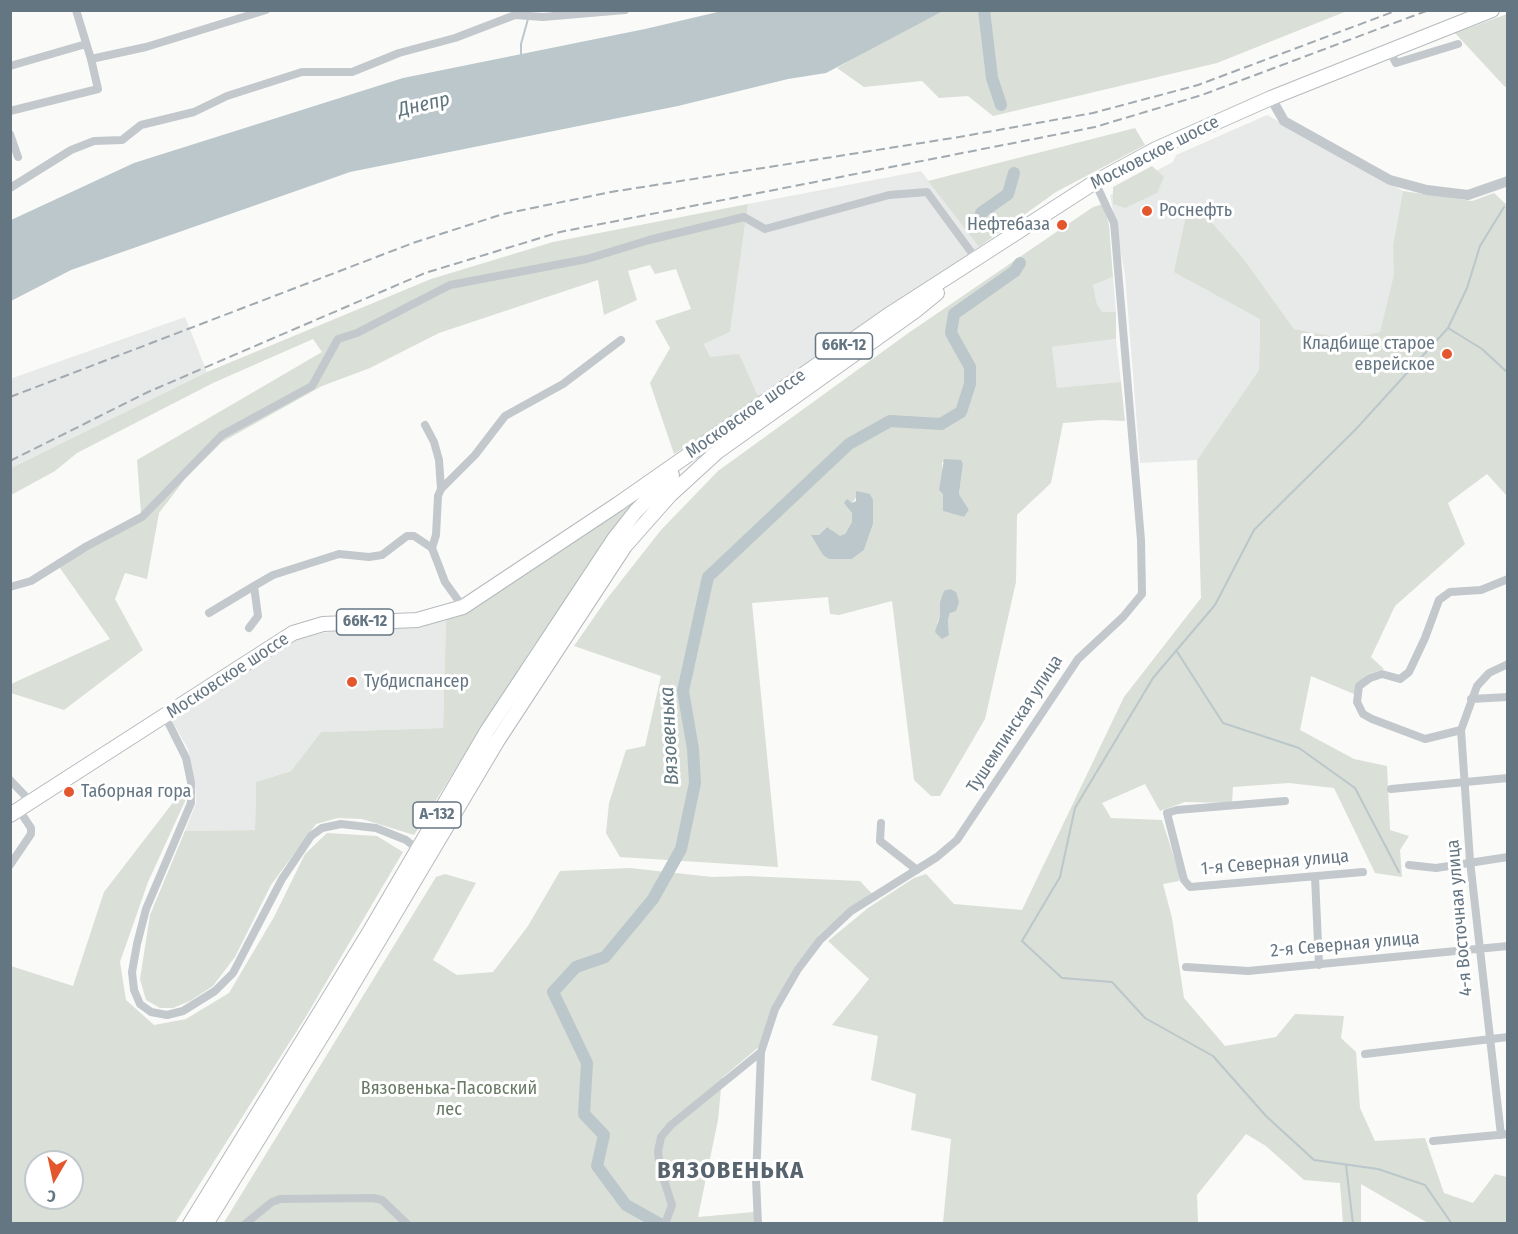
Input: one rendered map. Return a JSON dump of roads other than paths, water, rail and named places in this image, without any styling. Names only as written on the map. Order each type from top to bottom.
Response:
[{"type":"main road","name":"Московское шоссе","points":[[15,812],[293,633],[323,624],[417,620],[463,607],[590,523],[886,316],[1095,182],[1189,133],[1492,10]]},
{"type":"main road","name":"А-132","points":[[190,1224],[423,853],[625,546],[649,518],[717,453],[915,311],[975,261]]},
{"type":"main road","name":"А-132","points":[[206,1224],[423,853],[487,731],[614,539],[654,491],[718,433]]},
{"type":"street","points":[[10,111],[98,90],[76,10]]},
{"type":"street","points":[[91,59],[146,47],[266,10]]},
{"type":"street","points":[[10,188],[71,150],[94,141],[122,140],[141,125],[194,112],[227,96],[302,72],[352,72],[399,53],[455,38],[515,15],[571,16],[625,10]]},
{"type":"street","points":[[10,66],[86,44]]},
{"type":"street","points":[[1389,50],[1396,63],[1458,44]]},
{"type":"street","points":[[1271,98],[1284,121],[1390,180],[1427,190],[1468,195],[1508,180]]},
{"type":"street","points":[[10,134],[18,156]]},
{"type":"street","name":"Тушемлинская улица","points":[[758,1224],[756,1179],[761,1052],[775,1009],[798,969],[820,940],[850,911],[917,870],[957,840],[1078,659],[1139,601],[1144,587],[1114,223],[1095,182]]},
{"type":"street","points":[[10,587],[31,580],[87,546],[142,517],[222,435],[312,386],[338,339],[357,333],[450,285],[587,259],[744,217],[765,229],[890,195],[927,192],[975,261]]},
{"type":"street","points":[[432,548],[436,535],[438,496],[441,489],[476,455],[505,416],[563,384],[621,340]]},
{"type":"street","points":[[425,425],[434,442],[439,460],[441,489]]},
{"type":"street","points":[[209,613],[273,575],[339,554],[369,557],[382,555],[407,536],[414,536],[432,548],[445,582],[463,607]]},
{"type":"street","points":[[1461,730],[1425,739],[1363,714],[1357,702],[1359,686],[1370,678],[1382,674],[1400,679],[1409,672],[1439,600],[1450,592],[1480,590],[1508,579]]},
{"type":"street","points":[[249,628],[258,616],[254,586]]},
{"type":"street","name":"4-я Восточная улица","points":[[1504,1134],[1489,1039],[1479,949],[1461,730],[1477,686],[1489,673],[1508,664]]},
{"type":"street","points":[[1471,699],[1508,697]]},
{"type":"street","points":[[165,716],[186,758],[191,782],[191,803],[146,909],[137,944],[132,972],[134,990],[140,1004],[151,1012],[167,1015],[183,1011],[215,991],[233,973],[282,879],[311,836],[322,828],[341,824],[376,828],[406,840],[423,853]]},
{"type":"street","points":[[1392,789],[1508,778]]},
{"type":"street","points":[[10,780],[31,802]]},
{"type":"street","name":"1-я Северная улица","points":[[1285,801],[1178,810],[1167,813],[1184,880],[1190,887],[1363,872]]},
{"type":"street","points":[[10,865],[31,834],[31,828],[15,812]]},
{"type":"street","points":[[881,823],[880,841],[917,870]]},
{"type":"street","points":[[1409,866],[1436,868],[1508,857]]},
{"type":"street","points":[[1315,877],[1319,965]]},
{"type":"street","name":"2-я Северная улица","points":[[1186,967],[1248,971],[1508,946]]},
{"type":"street","points":[[1365,1054],[1508,1037]]},
{"type":"street","points":[[665,1224],[672,1205],[660,1168],[658,1152],[661,1137],[671,1125],[761,1052]]},
{"type":"street","points":[[1433,1141],[1504,1134]]},
{"type":"street","points":[[245,1224],[272,1202],[280,1199],[373,1198],[382,1200],[406,1224]]},
{"type":"water","name":"Днепр","points":[[722,11],[943,11],[826,73],[788,79],[678,106],[350,172],[71,270],[11,301],[11,220],[134,163],[403,78]]},
{"type":"water","points":[[944,459],[961,460],[963,464],[959,494],[969,510],[964,517],[943,511],[943,494],[939,490]]},
{"type":"water","points":[[856,491],[870,494],[873,500],[873,524],[864,550],[852,559],[829,559],[823,555],[811,535],[819,535],[827,527],[840,536],[845,534],[852,522],[852,513],[844,503],[847,499],[852,503],[856,501]]},
{"type":"water","points":[[950,589],[956,592],[959,602],[956,611],[950,613],[949,635],[942,639],[935,632],[940,616],[940,602],[944,591]]},
{"type":"waterway","name":"Вязовенька","points":[[984,10],[992,78],[1001,105]]},
{"type":"waterway","points":[[521,54],[521,44],[528,19]]},
{"type":"waterway","name":"Вязовенька","points":[[981,213],[1008,194],[1014,173]]},
{"type":"waterway","points":[[1452,1224],[1425,1185],[1378,1169],[1314,1160],[1266,1116],[1213,1056],[1145,1018],[1112,982],[1062,978],[1022,941],[1060,877],[1075,808],[1153,678],[1215,605],[1254,530],[1356,429],[1448,328],[1467,288],[1480,246],[1504,207]]},
{"type":"waterway","name":"Вязовенька","points":[[660,1224],[626,1205],[597,1166],[604,1135],[584,1114],[587,1063],[553,992],[576,967],[605,957],[653,899],[681,849],[695,783],[693,749],[683,691],[708,577],[849,444],[890,421],[941,424],[961,412],[970,384],[970,367],[951,333],[954,314],[1015,271],[1020,263]]},
{"type":"waterway","points":[[1448,328],[1482,349],[1508,373]]},
{"type":"waterway","points":[[1176,650],[1223,723],[1299,748],[1355,788],[1399,872]]},
{"type":"waterway","points":[[1346,1165],[1353,1224]]},
{"type":"railway","points":[[10,397],[413,243],[503,214],[611,192],[959,137],[1093,113],[1198,85],[1398,10]]},
{"type":"railway","points":[[10,461],[148,392],[425,273],[560,232],[1095,127],[1202,95],[1429,10]]},
{"type":"place","name":"Роснефть","points":[[1147,211]]},
{"type":"place","name":"Нефтебаза","points":[[1062,225]]},
{"type":"place","name":"Кладбище старое еврейское","points":[[1447,354]]},
{"type":"place","name":"Тубдиспансер","points":[[352,682]]},
{"type":"place","name":"Таборная гора","points":[[69,792]]},
{"type":"district","name":"ВЯЗОВЕНЬКА","points":[[731,1171]]},
{"type":"park label","name":"Вязовенька-Пасовский лес","points":[[449,1099]]}]
